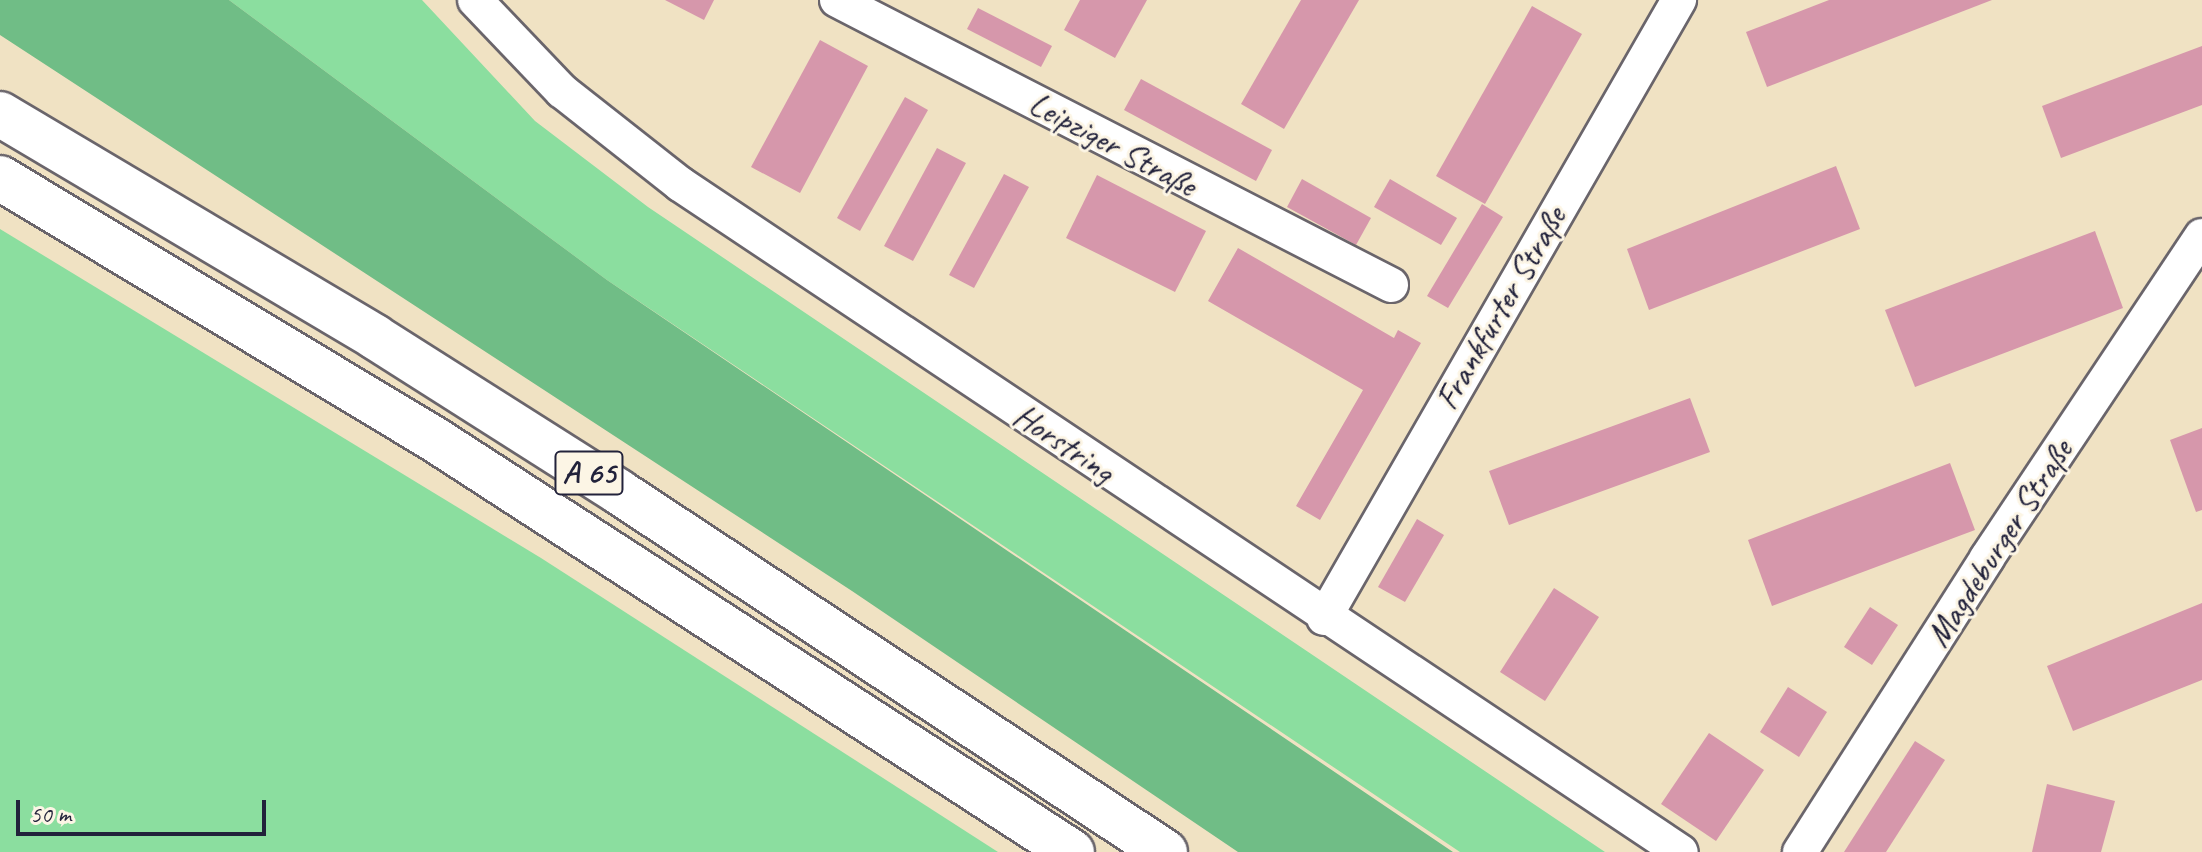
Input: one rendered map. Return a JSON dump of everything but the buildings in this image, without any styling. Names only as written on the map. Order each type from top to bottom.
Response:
[{"type":"highway","name":"A 65","points":[[0,114],[375,337],[593,475],[1165,852]]},
{"type":"highway","name":"A 65","points":[[0,178],[434,439],[1072,852]]},
{"type":"street","name":"Horstring","points":[[475,0],[562,91],[680,184],[1324,618],[1681,852]]},
{"type":"street","name":"Leipziger Straße","points":[[837,0],[1391,285]]},
{"type":"street","name":"Frankfurter Straße","points":[[1324,618],[1679,0]]},
{"type":"street","name":"Magdeburger Straße","points":[[1800,852],[1987,558],[2202,236]]},
{"type":"green space","points":[[0,0],[229,0],[607,280],[1453,852],[1238,852],[852,591],[0,35]]},
{"type":"green space","points":[[229,0],[422,0],[535,121],[648,207],[1605,852],[1460,852],[607,280]]},
{"type":"green space","points":[[0,229],[541,558],[998,852],[0,852]]}]
